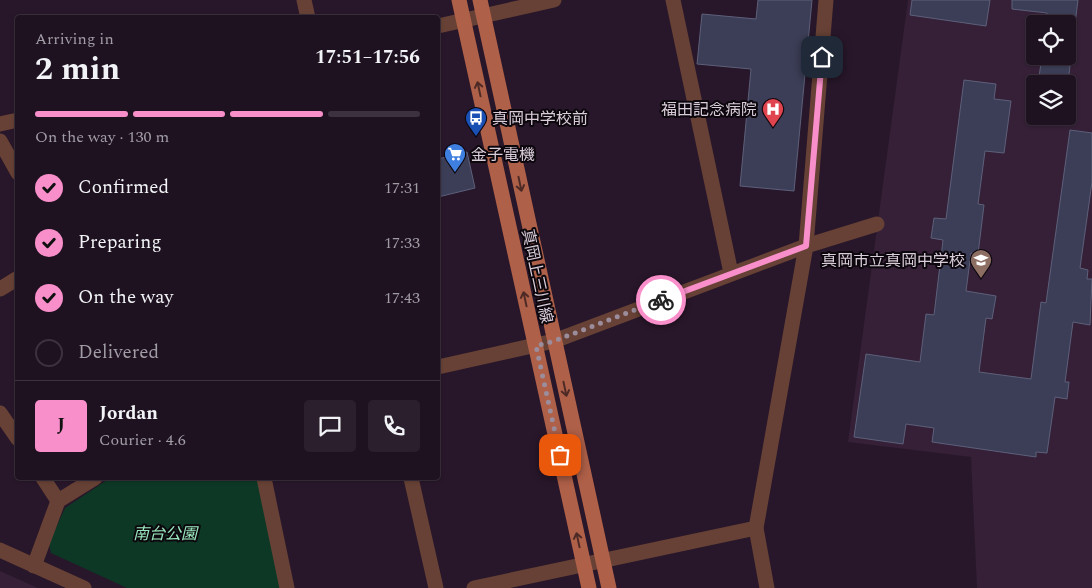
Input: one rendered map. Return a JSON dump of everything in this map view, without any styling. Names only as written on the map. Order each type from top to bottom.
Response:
[{"type":"main road","name":"真岡上三川線","points":[[460,0],[589,588]]},
{"type":"main road","name":"真岡上三川線","points":[[480,0],[609,588]]},
{"type":"street","points":[[304,0],[307,15]]},
{"type":"street","points":[[440,26],[554,0]]},
{"type":"street","points":[[674,0],[731,273]]},
{"type":"street","points":[[767,588],[756,528],[806,246],[826,0]]},
{"type":"street","points":[[0,124],[15,121]]},
{"type":"street","points":[[0,141],[15,168]]},
{"type":"street","points":[[440,367],[554,341],[731,273],[806,246],[877,224]]},
{"type":"street","points":[[0,290],[15,280]]},
{"type":"street","points":[[0,412],[15,434]]},
{"type":"street","points":[[44,480],[58,502]]},
{"type":"street","points":[[34,566],[58,502],[92,480]]},
{"type":"street","points":[[264,480],[287,588]]},
{"type":"street","points":[[411,480],[436,588]]},
{"type":"street","points":[[474,588],[756,528]]},
{"type":"street","points":[[0,550],[84,588]]},
{"type":"shaded area","name":"真岡市立真岡中学校","points":[[908,0],[1092,0],[1092,588],[977,588],[971,457],[848,442]]},
{"type":"shaded area","points":[[0,571],[38,588],[0,588]]},
{"type":"green space","name":"南台公園","points":[[107,480],[258,480],[282,588],[127,588],[51,553],[49,543],[65,508]]},
{"type":"building","name":"福田記念病院","points":[[758,0],[812,0],[794,191],[740,186],[751,69],[697,64],[702,14],[756,19]]},
{"type":"building","points":[[912,0],[990,0],[986,26],[910,15]]},
{"type":"building","points":[[1012,0],[1078,0],[1076,16],[1047,15],[1047,13],[1012,9]]},
{"type":"building","points":[[1041,65],[1070,65],[1069,75],[1039,75]]},
{"type":"building","points":[[964,80],[996,84],[994,99],[1011,101],[1004,153],[985,151],[978,204],[984,205],[978,254],[971,253],[966,291],[996,296],[992,319],[986,318],[979,372],[1031,379],[1041,302],[1046,303],[1070,130],[1092,133],[1092,182],[1080,268],[1088,270],[1087,279],[1092,279],[1090,325],[1073,322],[1065,382],[1069,382],[1067,399],[1055,397],[1047,453],[1036,452],[1036,457],[932,442],[934,428],[906,424],[903,444],[854,437],[866,354],[920,362],[926,314],[934,315],[943,240],[931,238],[934,218],[946,219]]},
{"type":"building","name":"金子電機","points":[[467,152],[475,188],[440,197],[440,159]]},
{"type":"way so far","points":[[560,455],[536,346],[554,341],[661,300]]},
{"type":"place","name":"福田記念病院","points":[[773,128]]},
{"type":"place","name":"真岡中学校前","points":[[476,137]]},
{"type":"place","name":"金子電機","points":[[455,173]]},
{"type":"place","name":"真岡市立真岡中学校","points":[[981,279]]},
{"type":"route","points":[[661,300],[806,246],[822,57]]}]
